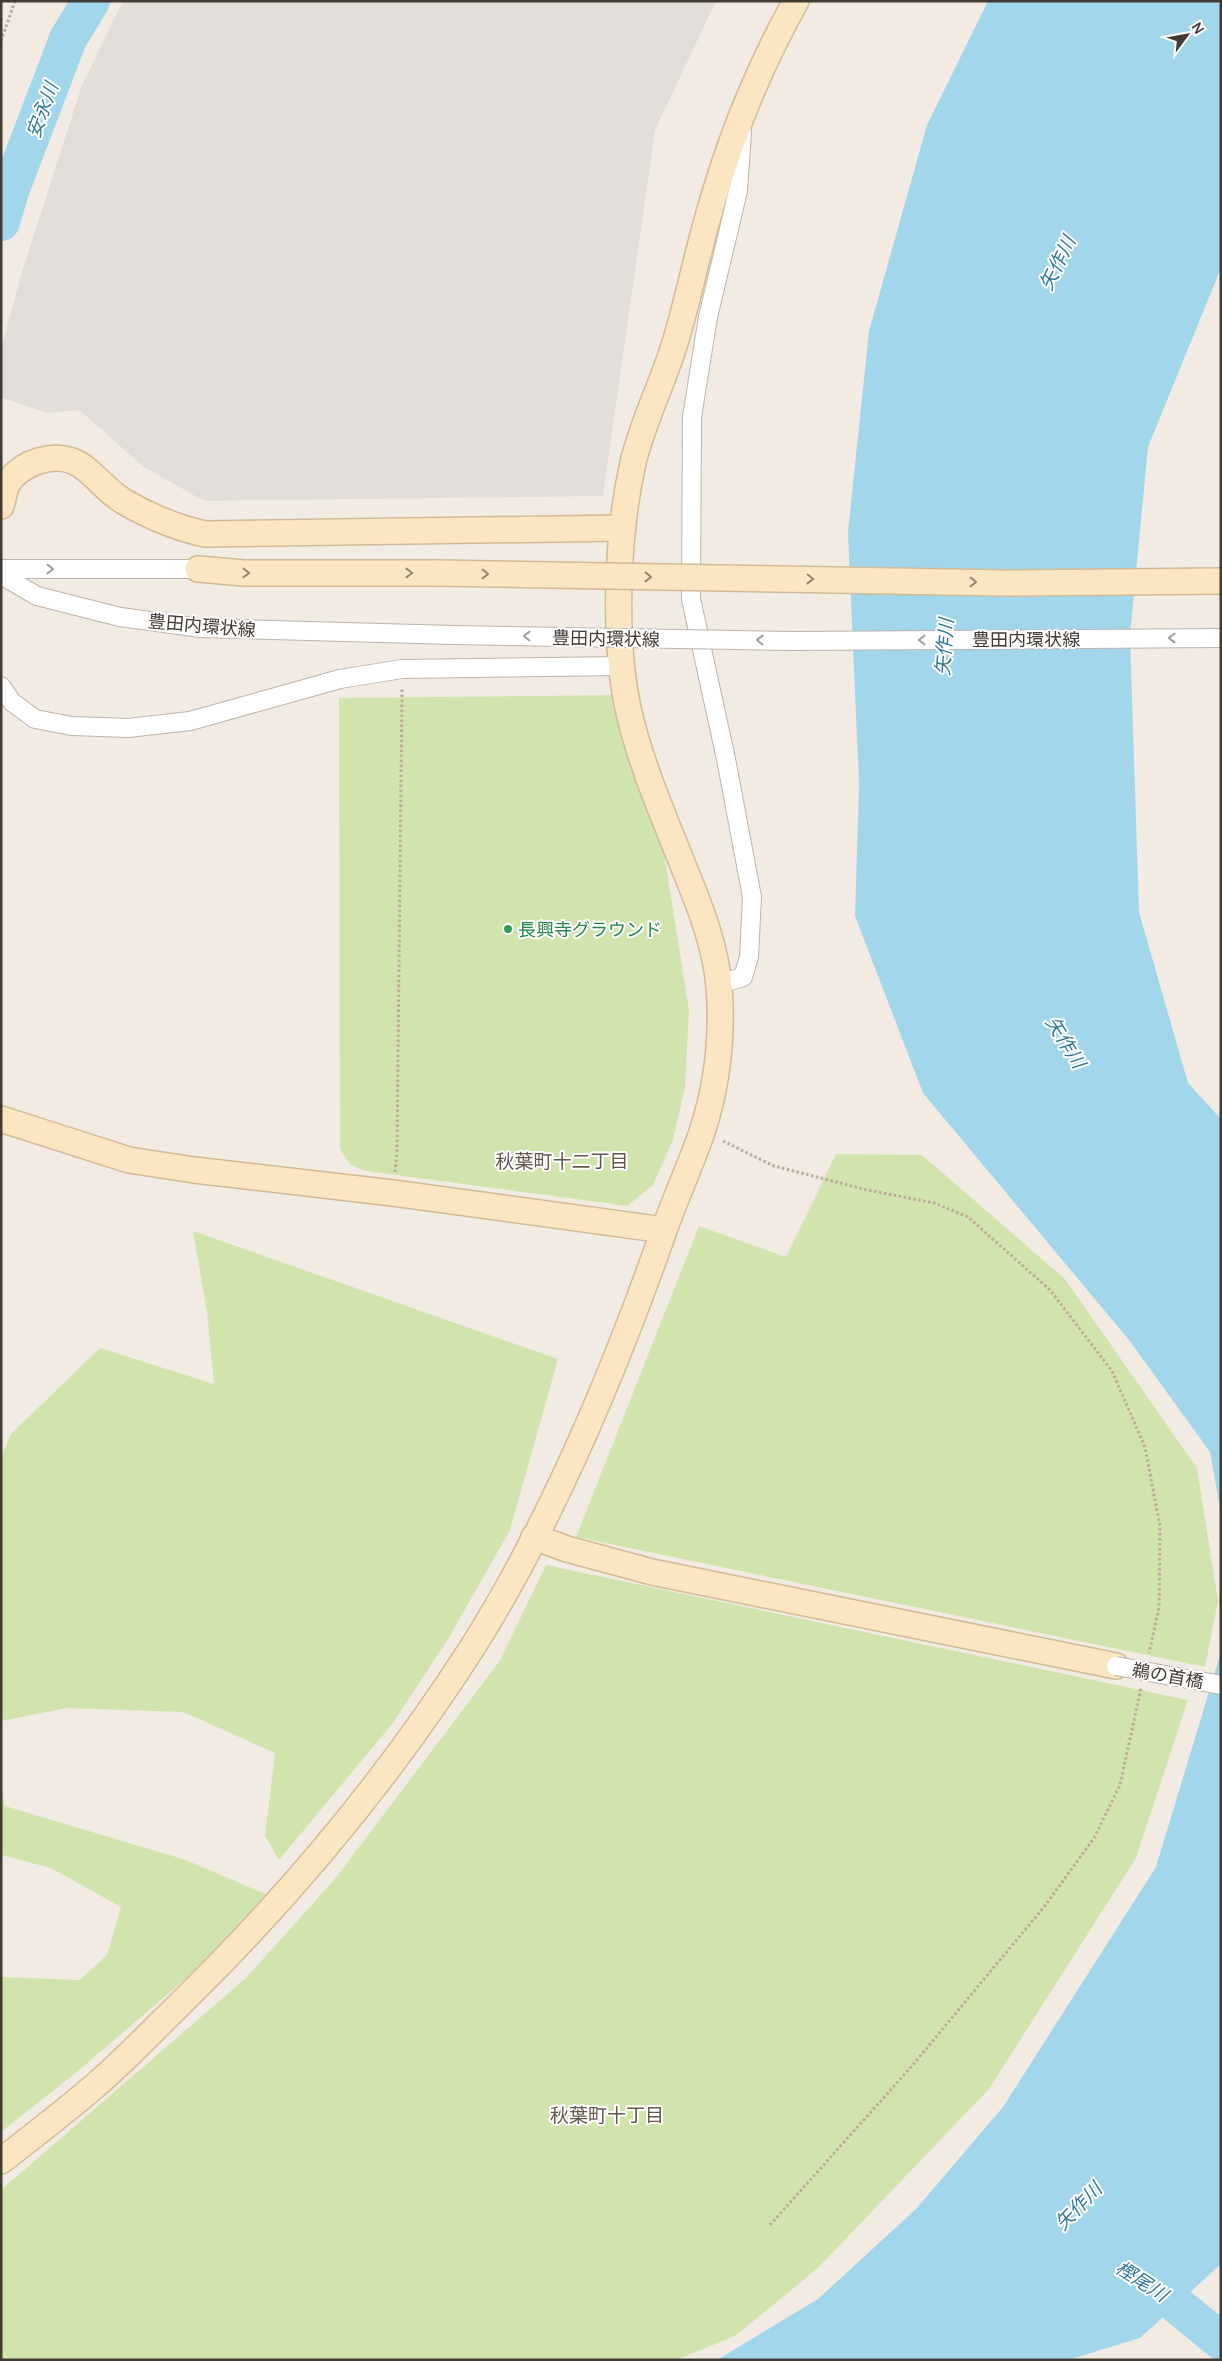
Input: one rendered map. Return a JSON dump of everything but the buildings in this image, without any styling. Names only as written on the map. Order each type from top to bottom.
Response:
[{"type":"street","points":[[1,2162],[101,2080],[232,1954],[317,1860],[421,1723],[469,1652],[534,1537],[600,1399],[644,1288],[702,1131],[719,1063],[719,984],[710,939],[697,899],[652,785],[632,723],[625,694],[619,607],[622,528],[634,459],[676,343],[714,194],[744,107],[773,42],[796,1]]},
{"type":"street","points":[[719,984],[743,977],[749,957],[752,897],[726,759],[691,599],[692,418],[708,317],[738,191],[744,107]]},
{"type":"street","points":[[1,506],[6,486],[29,463],[59,458],[81,465],[106,490],[125,502],[176,528],[205,534],[622,528]]},
{"type":"street","points":[[1,569],[198,569],[244,574],[437,573],[1005,582],[1221,581]]},
{"type":"street","name":"豊田内環状線","points":[[1,575],[37,596],[120,617],[201,628],[793,641],[1221,638]]},
{"type":"street","points":[[1,686],[12,702],[35,719],[72,726],[128,728],[190,721],[340,679],[402,669],[623,666]]},
{"type":"street","points":[[1,1119],[129,1160],[664,1230]]},
{"type":"street","points":[[534,1537],[567,1549],[652,1572],[1116,1666]]},
{"type":"street","name":"鵜の首橋","points":[[1116,1666],[1221,1685]]},
{"type":"path","points":[[1,41],[15,1]]},
{"type":"path","points":[[397,1152],[402,680]]},
{"type":"shaded area","points":[[123,1],[716,1],[655,130],[603,496],[204,501],[144,467],[79,410],[47,413],[1,397],[1,349],[22,272],[82,85]]},
{"type":"green space","name":"長興寺グラウンド","points":[[623,695],[663,847],[689,1010],[685,1088],[673,1140],[653,1185],[627,1206],[365,1171],[350,1164],[340,1149],[339,698]]},
{"type":"green space","points":[[836,1154],[922,1155],[1065,1279],[1197,1468],[1218,1601],[1205,1667],[576,1537],[699,1226],[786,1257]]},
{"type":"green space","points":[[193,1231],[558,1359],[510,1530],[450,1636],[393,1723],[279,1860],[265,1836],[275,1753],[183,1712],[67,1708],[1,1721],[1,1457],[11,1434],[100,1348],[214,1384],[207,1312]]},
{"type":"green space","points":[[546,1565],[1188,1700],[1136,1858],[989,2089],[817,2269],[735,2336],[676,2360],[1,2360],[1,2190],[246,1978],[334,1880],[499,1662]]},
{"type":"green space","points":[[1,1786],[5,1806],[186,1860],[268,1895],[190,1975],[78,2071],[1,2132],[1,1977],[80,1980],[107,1955],[121,1907],[51,1868],[1,1855]]},
{"type":"water","name":"矢作川","points":[[988,1],[1221,1],[1221,268],[1148,447],[1130,635],[1139,912],[1188,1083],[1221,1119],[1221,1513],[1210,1452],[1129,1340],[923,1093],[855,916],[859,784],[848,532],[869,331],[927,125]]},
{"type":"water","name":"矢作川","points":[[1221,1652],[1221,2264],[1140,2338],[1068,2360],[717,2360],[818,2299],[916,2209],[1003,2107],[1156,1867]]},
{"type":"waterway","name":"安永川","points":[[1,222],[10,191],[68,39],[91,1]]},
{"type":"waterway","name":"樫尾川","points":[[1135,2277],[1171,2300],[1221,2341]]},
{"type":"place","name":"長興寺グラウンド","points":[[508,929]]},
{"type":"district","name":"秋葉町十二丁目","points":[[562,1161]]},
{"type":"district","name":"秋葉町十丁目","points":[[607,2115]]}]
